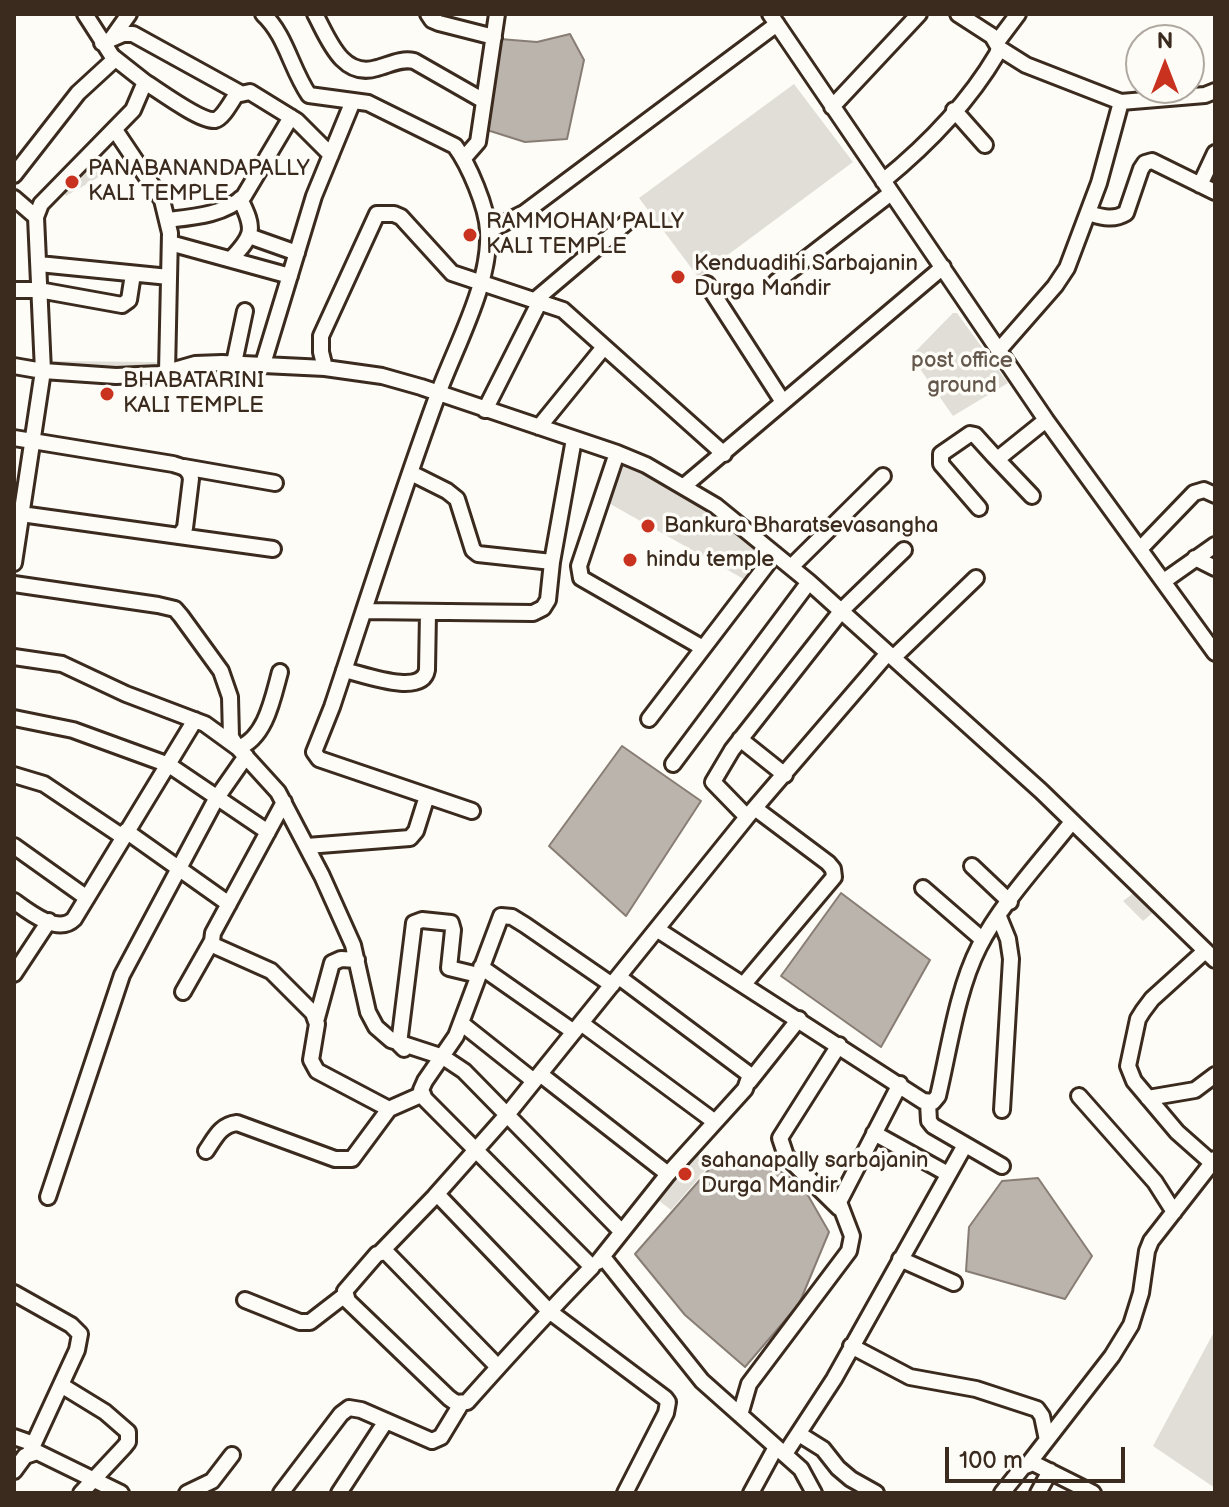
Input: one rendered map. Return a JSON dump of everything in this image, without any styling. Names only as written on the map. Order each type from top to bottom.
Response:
[{"type":"street","points":[[85,14],[107,41],[115,59],[145,82],[204,117],[215,120],[220,117],[240,93]]},
{"type":"street","points":[[107,41],[129,14]]},
{"type":"street","points":[[263,14],[276,27],[299,81],[309,95],[378,106],[455,146],[464,158],[487,221],[480,284],[438,394],[315,746],[316,756],[343,768],[472,811]]},
{"type":"street","points":[[315,14],[339,58],[353,67],[368,71],[404,60],[414,61],[484,101]]},
{"type":"street","points":[[428,14],[439,23],[494,37]]},
{"type":"street","points":[[464,158],[478,142],[497,14]]},
{"type":"street","points":[[832,107],[919,14]]},
{"type":"street","points":[[958,14],[1032,68],[1121,102],[1205,95],[1215,91]]},
{"type":"street","points":[[776,282],[887,187],[993,60],[998,45],[1018,14]]},
{"type":"street","points":[[488,231],[524,213],[774,19],[1046,420],[1215,653]]},
{"type":"street","points":[[107,41],[123,34],[137,36],[240,93],[250,92],[291,117],[331,155]]},
{"type":"street","points":[[14,175],[78,93],[115,59]]},
{"type":"street","points":[[14,563],[18,513],[43,371],[36,217],[48,196],[133,110],[145,82]]},
{"type":"street","points":[[263,364],[314,196],[353,101]]},
{"type":"street","points":[[999,350],[1060,279],[1088,213],[1121,102]]},
{"type":"street","points":[[954,110],[985,145]]},
{"type":"street","points":[[167,220],[216,211],[240,199],[291,117]]},
{"type":"street","points":[[115,130],[162,200],[167,220],[170,243],[167,372]]},
{"type":"street","points":[[1200,185],[1215,153]]},
{"type":"street","points":[[1088,213],[1107,218],[1126,213],[1141,169],[1145,163],[1152,161],[1215,192]]},
{"type":"street","points":[[14,198],[36,217]]},
{"type":"street","points":[[231,259],[249,236],[251,223],[240,199]]},
{"type":"street","points":[[325,368],[321,336],[377,214],[394,214],[401,217],[446,269],[460,278],[563,310],[724,454]]},
{"type":"street","points":[[485,410],[538,300],[627,222]]},
{"type":"street","points":[[249,236],[297,253]]},
{"type":"street","points":[[170,243],[290,276]]},
{"type":"street","points":[[39,264],[169,277]]},
{"type":"street","points":[[684,486],[943,267]]},
{"type":"street","points":[[14,290],[39,290],[122,305],[129,300],[133,274]]},
{"type":"street","points":[[707,284],[783,402]]},
{"type":"street","points":[[234,363],[245,311]]},
{"type":"street","points":[[539,427],[604,347]]},
{"type":"street","points":[[14,366],[116,376],[167,372],[195,364],[234,363],[325,368],[382,376],[617,453],[684,486],[716,506],[842,610],[1041,791],[1210,956],[1152,999],[1138,1019],[1128,1066],[1129,1074],[1177,1132],[1213,1161],[1147,1251],[1141,1293],[1131,1325],[1112,1356],[1002,1493]]},
{"type":"street","points":[[994,456],[1005,455],[1046,420]]},
{"type":"street","points":[[979,508],[941,464],[940,457],[970,434],[975,435],[1032,496]]},
{"type":"street","points":[[14,438],[275,483]]},
{"type":"street","points":[[364,611],[538,612],[548,600],[574,439]]},
{"type":"street","points":[[617,453],[579,566],[581,578],[703,648]]},
{"type":"street","points":[[179,536],[185,528],[191,479],[190,472],[184,467]]},
{"type":"street","points":[[411,473],[457,499],[473,550],[478,554],[552,562]]},
{"type":"street","points":[[791,567],[883,476]]},
{"type":"street","points":[[1140,549],[1194,493],[1204,490],[1215,495]]},
{"type":"street","points":[[18,513],[273,549]]},
{"type":"street","points":[[1164,581],[1215,545]]},
{"type":"street","points":[[744,984],[834,877],[833,869],[751,813],[713,782],[740,739],[842,610],[904,550]]},
{"type":"street","points":[[649,719],[775,554]]},
{"type":"street","points":[[1195,558],[1215,568]]},
{"type":"street","points":[[245,1300],[300,1322],[310,1322],[345,1295],[348,1287],[506,1116],[751,813],[891,655],[976,578]]},
{"type":"street","points":[[673,764],[809,582]]},
{"type":"street","points":[[14,584],[175,609],[226,681],[230,697],[231,737],[273,785],[307,846],[346,927],[368,1012],[383,1035],[404,1050],[443,1057],[473,1079],[621,1231]]},
{"type":"street","points":[[344,670],[402,684],[421,681],[427,670],[428,613]]},
{"type":"street","points":[[14,657],[62,664],[126,694],[195,720],[242,752]]},
{"type":"street","points":[[48,1197],[122,975],[242,752],[269,714],[280,672]]},
{"type":"street","points":[[14,718],[73,730],[169,765],[268,832]]},
{"type":"street","points":[[14,901],[57,926],[70,924],[195,720]]},
{"type":"street","points":[[740,739],[785,775]]},
{"type":"street","points":[[14,775],[44,784],[229,904]]},
{"type":"street","points":[[307,846],[410,838],[416,831],[427,796]]},
{"type":"street","points":[[183,992],[284,802]]},
{"type":"street","points":[[928,1103],[938,1096],[961,999],[983,940],[1071,823]]},
{"type":"street","points":[[14,846],[87,898]]},
{"type":"street","points":[[972,866],[1010,902]]},
{"type":"street","points":[[923,888],[983,940]]},
{"type":"street","points":[[423,1094],[425,1081],[443,1057],[461,1023],[498,919],[506,915],[616,981],[746,1069],[750,1075],[749,1082]]},
{"type":"street","points":[[999,917],[1008,939],[1011,959],[1002,1110]]},
{"type":"street","points":[[404,1050],[414,923],[422,920],[451,923],[449,968],[480,971],[578,1027],[715,1122]]},
{"type":"street","points":[[14,974],[49,921]]},
{"type":"street","points":[[658,930],[928,1103]]},
{"type":"street","points":[[212,941],[215,946],[271,971],[317,1018]]},
{"type":"street","points":[[357,960],[341,959],[332,963],[317,1018],[313,1071],[389,1109]]},
{"type":"street","points":[[281,1493],[345,1411],[354,1408],[427,1439],[437,1440],[461,1404],[467,1402],[598,1262],[799,1019]]},
{"type":"street","points":[[461,1023],[668,1174]]},
{"type":"street","points":[[740,1415],[749,1384],[849,1251],[852,1236],[839,1208],[786,1156],[780,1138],[839,1045]]},
{"type":"street","points":[[1148,1098],[1195,1090],[1215,1075]]},
{"type":"street","points":[[839,1208],[840,1197],[900,1084]]},
{"type":"street","points":[[206,1151],[220,1130],[228,1124],[237,1123],[335,1159],[352,1159],[389,1109],[423,1094]]},
{"type":"street","points":[[423,1094],[598,1262],[702,1381],[807,1476],[814,1493]]},
{"type":"street","points":[[1079,1096],[1155,1182],[1174,1212]]},
{"type":"street","points":[[928,1103],[929,1121],[933,1126],[1002,1166]]},
{"type":"street","points":[[874,1133],[948,1174]]},
{"type":"street","points":[[751,1493],[780,1450],[799,1434],[965,1145]]},
{"type":"street","points":[[435,1196],[437,1194],[549,1311],[668,1402],[666,1413],[625,1493]]},
{"type":"street","points":[[380,1253],[390,1255],[498,1367]]},
{"type":"street","points":[[900,1259],[954,1283]]},
{"type":"street","points":[[14,1293],[71,1325],[80,1334],[77,1350],[31,1449],[14,1471]]},
{"type":"street","points":[[345,1295],[449,1398],[461,1404]]},
{"type":"street","points":[[851,1346],[910,1377],[976,1389],[1037,1409],[1042,1416],[1047,1440]]},
{"type":"street","points":[[61,1385],[105,1412],[128,1432],[128,1442],[81,1493]]},
{"type":"street","points":[[339,1493],[386,1421]]},
{"type":"street","points":[[799,1434],[823,1449],[851,1479],[876,1493]]},
{"type":"street","points":[[14,1437],[31,1449],[121,1493]]},
{"type":"street","points":[[187,1493],[212,1481],[232,1455]]},
{"type":"street","points":[[1029,1463],[1090,1492]]},
{"type":"street","points":[[1038,1493],[1050,1471]]},
{"type":"green space","points":[[794,84],[853,162],[698,277],[639,198]]},
{"type":"green space","points":[[90,157],[104,174],[66,196],[59,184]]},
{"type":"green space","name":"post office ground","points":[[953,313],[957,313],[1008,383],[953,416],[911,356]]},
{"type":"green space","points":[[49,361],[157,362],[155,371],[58,368]]},
{"type":"green space","points":[[619,458],[680,489],[771,555],[749,582],[612,505],[607,501]]},
{"type":"green space","points":[[1136,891],[1157,909],[1143,921],[1123,901]]},
{"type":"green space","points":[[694,1148],[710,1165],[671,1210],[653,1196]]},
{"type":"green space","points":[[1215,1330],[1215,1488],[1153,1446]]},
{"type":"shaded area","points":[[570,34],[584,60],[567,139],[525,142],[487,130],[500,39],[537,42]]},
{"type":"shaded area","points":[[622,746],[701,801],[626,916],[549,846]]},
{"type":"shaded area","points":[[841,893],[930,960],[881,1047],[781,976]]},
{"type":"shaded area","points":[[726,1150],[740,1161],[759,1158],[802,1185],[829,1232],[799,1304],[745,1367],[685,1315],[635,1254]]},
{"type":"shaded area","points":[[1038,1178],[1092,1256],[1065,1299],[966,1271],[969,1227],[1002,1181]]},
{"type":"place","name":"PANABANANDAPALLY KALI TEMPLE","points":[[72,182]]},
{"type":"place","name":"RAMMOHAN PALLY KALI TEMPLE","points":[[470,235]]},
{"type":"place","name":"Kenduadihi Sarbajanin Durga Mandir","points":[[678,277]]},
{"type":"place","name":"BHABATARINI KALI TEMPLE","points":[[107,394]]},
{"type":"place","name":"Bankura Bharatsevasangha","points":[[648,526]]},
{"type":"place","name":"hindu temple","points":[[630,560]]},
{"type":"place","name":"sahanapally sarbajanin Durga Mandir","points":[[685,1174]]}]
